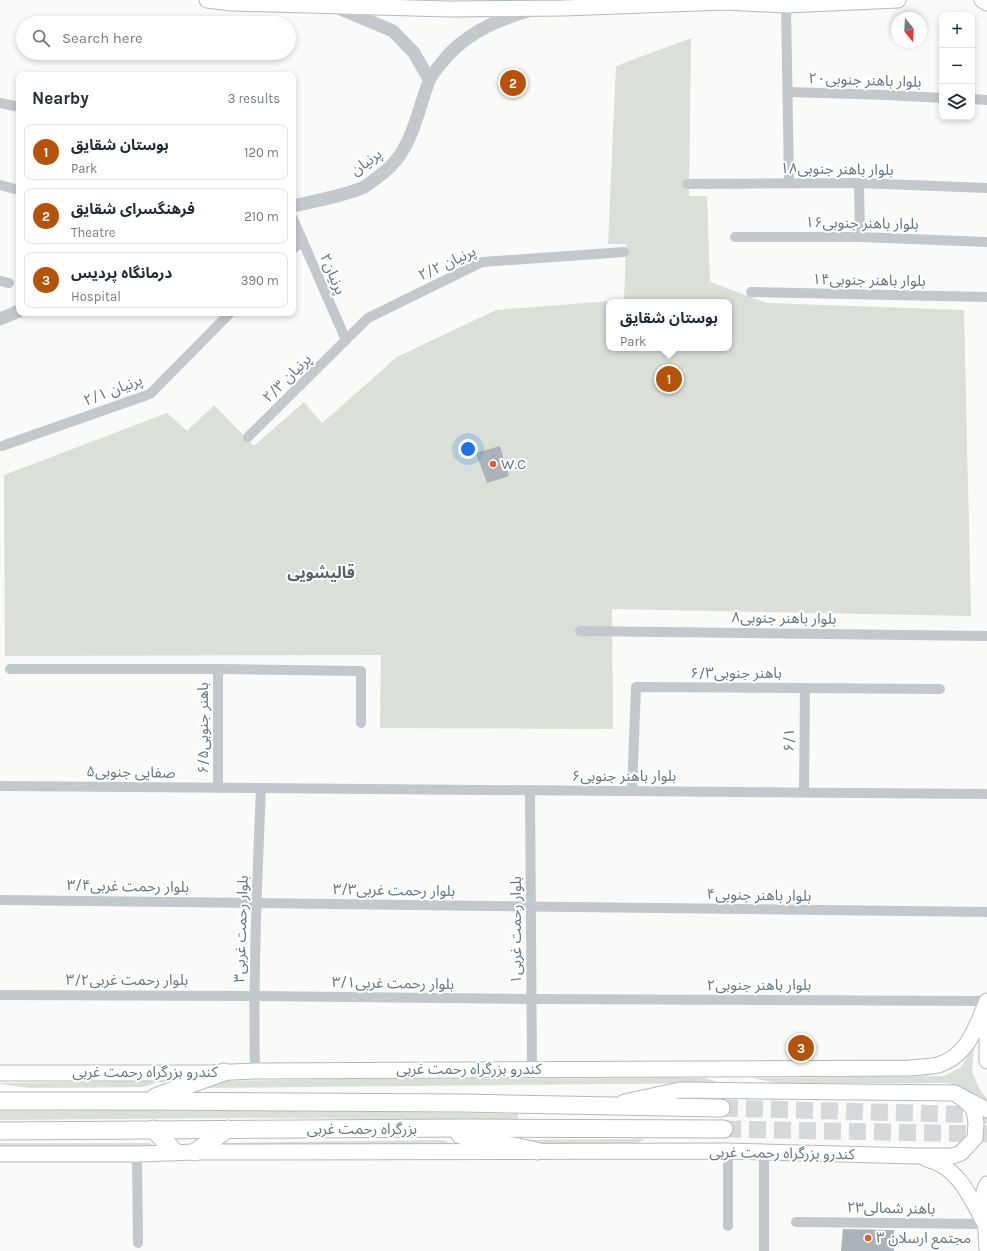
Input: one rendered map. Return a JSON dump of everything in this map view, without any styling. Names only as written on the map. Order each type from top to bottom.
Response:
[{"type":"highway","points":[[144,1101],[224,1072]]},
{"type":"highway","name":"بزرگراه رحمت غربی","points":[[4,1099],[462,1103],[602,1107],[721,1108]]},
{"type":"highway","points":[[427,1128],[537,1151]]},
{"type":"highway","name":"بزرگراه رحمت غربی","points":[[0,1131],[427,1128],[724,1129]]},
{"type":"highway","points":[[153,1129],[175,1152]]},
{"type":"highway","points":[[195,1152],[228,1129]]},
{"type":"main road","points":[[207,0],[232,3],[449,9],[536,8],[725,1],[786,5],[898,0]]},
{"type":"main road","points":[[982,0],[987,3]]},
{"type":"main road","name":"کندرو بزرگراه رحمت غربی","points":[[0,1073],[910,1068],[938,1065],[957,1056],[971,1038],[987,1001]]},
{"type":"main road","points":[[987,1014],[987,1059]]},
{"type":"main road","points":[[719,1069],[778,1090]]},
{"type":"main road","points":[[602,1107],[680,1090],[778,1090],[955,1093],[987,1110]]},
{"type":"main road","points":[[916,1156],[953,1156],[961,1153],[975,1138],[976,1123],[974,1110],[968,1103],[955,1093]]},
{"type":"main road","name":"کندرو بزرگراه رحمت غربی","points":[[0,1154],[137,1154],[175,1152],[728,1151],[916,1156]]},
{"type":"main road","points":[[916,1156],[937,1162],[953,1172],[965,1188],[986,1224]]},
{"type":"main road","points":[[987,1184],[984,1191],[987,1250]]},
{"type":"street","points":[[786,5],[789,183]]},
{"type":"street","points":[[334,6],[393,31],[414,53],[429,79]]},
{"type":"street","name":"پرنیان","points":[[296,205],[364,186],[391,166],[408,140],[418,116],[429,79],[446,56],[467,38],[485,27],[511,16],[536,8]]},
{"type":"street","name":"بلوار باهنر جنوبی۲۰","points":[[788,92],[939,98]]},
{"type":"street","points":[[975,99],[987,100]]},
{"type":"street","points":[[0,103],[16,106]]},
{"type":"street","points":[[859,183],[860,237]]},
{"type":"street","name":"۱۸بلوار باهنر جنوبی","points":[[687,184],[859,183],[987,188]]},
{"type":"street","points":[[0,185],[16,189]]},
{"type":"street","name":"پرنیان۲","points":[[296,226],[346,340]]},
{"type":"street","name":"بلوار باهنر جنوبی۱۶","points":[[736,237],[860,237],[987,242]]},
{"type":"street","points":[[296,246],[302,240]]},
{"type":"street","name":"پرنیان ۲/۲","points":[[346,340],[368,318],[482,262],[624,252]]},
{"type":"street","name":"بلوار باهنر جنوبی۱۴","points":[[750,292],[987,297]]},
{"type":"street","points":[[0,319],[16,312]]},
{"type":"street","name":"پرنیان ۲/۱","points":[[2,446],[150,394],[227,316]]},
{"type":"street","name":"پرنیان ۲/۳","points":[[248,437],[346,340]]},
{"type":"street","name":"۸بلوار باهنر جنوبی","points":[[580,631],[987,636]]},
{"type":"street","points":[[10,669],[361,671],[361,723]]},
{"type":"street","name":"باهنر جنوبی۶/۵","points":[[218,669],[218,788]]},
{"type":"street","name":"۶/۳باهنر جنوبی","points":[[632,791],[636,687],[940,690]]},
{"type":"street","name":"۶/۱","points":[[804,792],[805,689]]},
{"type":"street","name":"صفایی جنوبی۵","points":[[0,786],[261,788]]},
{"type":"street","name":"بلوار باهنر جنوبی۶","points":[[261,788],[987,794]]},
{"type":"street","name":"بلوار رحمت غربی۳","points":[[255,1071],[254,996],[261,788]]},
{"type":"street","name":"بلوار رحمت غربی۱","points":[[530,790],[532,1069]]},
{"type":"street","name":"بلوار رحمت غربی۳/۴","points":[[0,900],[256,902]]},
{"type":"street","name":"بلوار رحمت غربی۳/۳","points":[[256,902],[531,907]]},
{"type":"street","name":"بلوار باهنر جنوبی۴","points":[[531,907],[987,912]]},
{"type":"street","name":"بلوار رحمت غربی۳/۲","points":[[0,995],[254,996]]},
{"type":"street","name":"بلوار رحمت غربی۳/۱","points":[[254,996],[532,999]]},
{"type":"street","name":"بلوار باهنر جنوبی۲","points":[[532,999],[987,1001]]},
{"type":"street","points":[[728,1151],[728,1226]]},
{"type":"street","points":[[764,1152],[764,1251]]},
{"type":"street","points":[[137,1154],[138,1243]]},
{"type":"street","name":"باهنر شمالی۲۳","points":[[796,1222],[986,1224]]},
{"type":"shaded area","points":[[691,38],[689,196],[707,196],[710,282],[767,303],[964,310],[971,616],[612,609],[613,729],[380,728],[381,655],[5,656],[4,475],[167,413],[187,431],[214,405],[254,446],[304,402],[322,423],[397,357],[496,310],[606,301],[606,351],[732,351],[732,299],[624,299],[626,244],[608,244],[616,66]]},
{"type":"shaded area","points":[[974,1047],[972,1072],[980,1090],[987,1099],[987,1103],[948,1083],[776,1083],[753,1078],[944,1076],[960,1068]]},
{"type":"shaded area","points":[[704,1078],[721,1083],[195,1088],[225,1081],[335,1079]]},
{"type":"shaded area","points":[[163,1081],[142,1087],[30,1088],[0,1084],[0,1083]]},
{"type":"shaded area","points":[[270,1109],[518,1114],[518,1120],[240,1118],[0,1120],[0,1111]]},
{"type":"shaded area","points":[[645,1139],[635,1144],[526,1145],[515,1140]]},
{"type":"shaded area","points":[[443,1140],[457,1146],[211,1147],[222,1143]]},
{"type":"shaded area","points":[[0,1143],[149,1143],[156,1147],[0,1149]]},
{"type":"building","name":"W.C","points":[[500,446],[509,476],[487,483],[476,453]]},
{"type":"building","name":"مجتمع ارسلان ۳","points":[[843,1229],[894,1230],[894,1251],[841,1251]]},
{"type":"tunnel","points":[[721,1108],[987,1115]]},
{"type":"tunnel","points":[[724,1129],[987,1134]]},
{"type":"place","name":"فرهنگسرای شقایق","points":[[513,83]]},
{"type":"place","name":"بوستان شقایق","points":[[669,379]]},
{"type":"place","name":"W.C","points":[[493,464]]},
{"type":"place","name":"درمانگاه پردیس","points":[[801,1048]]},
{"type":"place","name":"مجتمع ارسلان ۳","points":[[868,1238]]},
{"type":"district","name":"قالیشویی","points":[[321,572]]}]
